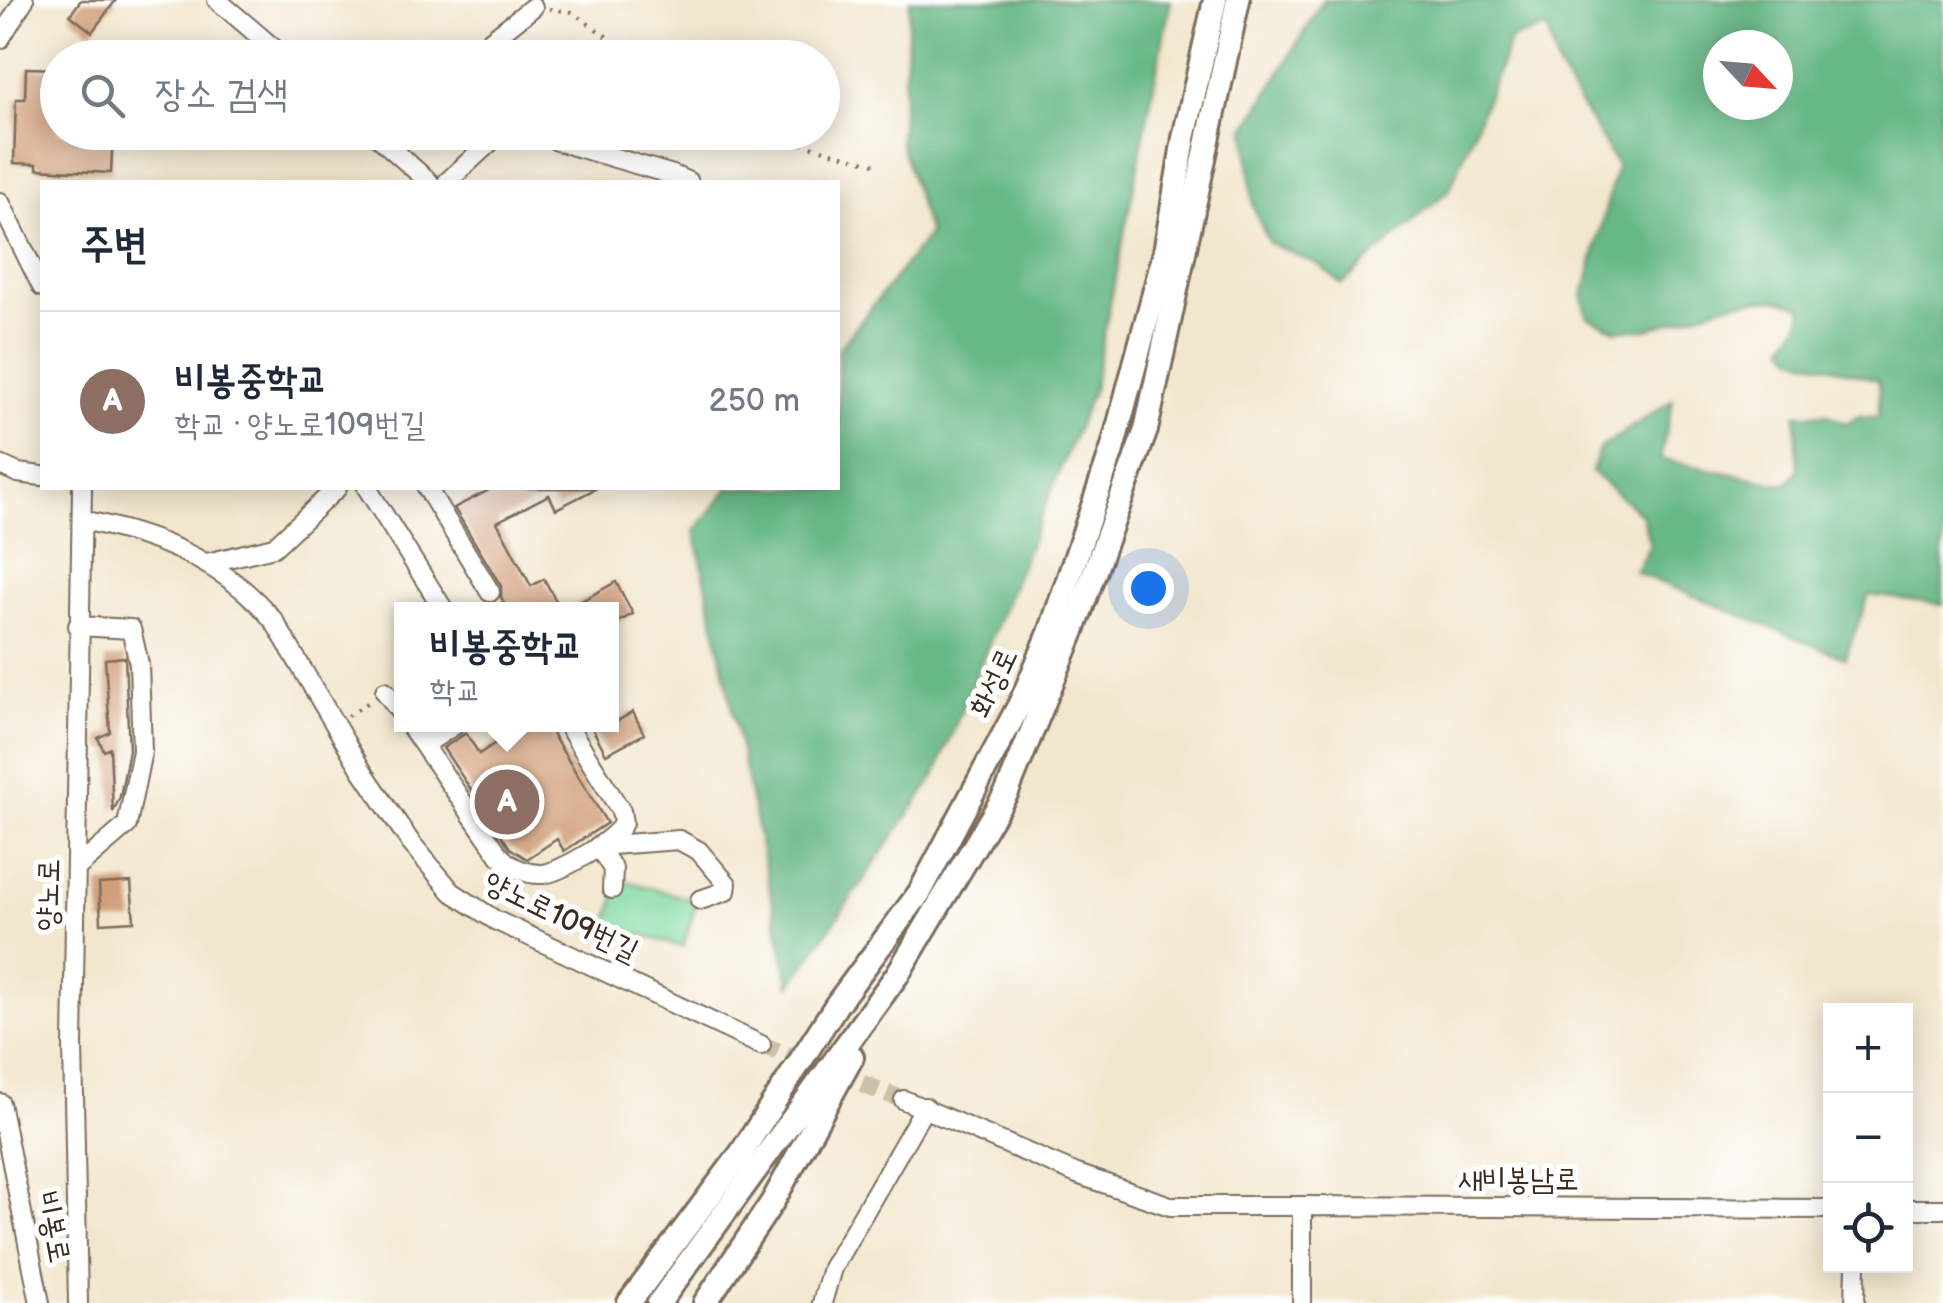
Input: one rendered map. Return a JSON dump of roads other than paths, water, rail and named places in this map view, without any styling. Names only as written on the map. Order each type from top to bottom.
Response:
[{"type":"main road","name":"화성로","points":[[629,1303],[740,1154],[837,1004],[920,892],[1022,700],[1050,632],[1112,450],[1166,252],[1184,138],[1215,0]]},
{"type":"main road","name":"화성로","points":[[659,1303],[896,975],[1007,792],[1073,631],[1146,430],[1238,0]]},
{"type":"main road","points":[[705,1303],[774,1201],[896,975]]},
{"type":"street","points":[[0,39],[24,0]]},
{"type":"street","points":[[217,0],[264,40]]},
{"type":"street","points":[[491,40],[533,7]]},
{"type":"street","points":[[395,150],[426,180]]},
{"type":"street","points":[[450,180],[482,150]]},
{"type":"street","points":[[586,150],[683,180]]},
{"type":"street","points":[[0,202],[40,283]]},
{"type":"street","points":[[0,465],[18,473],[40,476]]},
{"type":"street","name":"양노로","points":[[78,1303],[73,1044],[82,490]]},
{"type":"street","points":[[207,563],[274,547],[335,490]]},
{"type":"street","points":[[368,490],[439,602]]},
{"type":"street","points":[[430,490],[490,592]]},
{"type":"street","name":"양노로109번길","points":[[82,520],[146,535],[207,563],[246,590],[274,620],[361,769],[411,843],[452,892],[495,920],[761,1045]]},
{"type":"street","points":[[78,626],[131,629],[138,664],[142,751],[126,825],[78,866]]},
{"type":"street","points":[[385,691],[394,704]]},
{"type":"street","points":[[415,732],[500,856],[514,868],[548,873],[618,834],[622,816],[572,732]]},
{"type":"street","points":[[424,745],[444,732]]},
{"type":"street","points":[[598,846],[670,838],[686,842],[699,850],[728,884],[726,892],[700,900]]},
{"type":"street","points":[[598,846],[614,869],[612,889]]},
{"type":"street","points":[[904,1100],[1077,1174],[1170,1206],[1302,1206],[1302,1303]]},
{"type":"street","name":"비봉로","points":[[0,1103],[40,1303]]},
{"type":"street","points":[[822,1303],[832,1268],[925,1107]]},
{"type":"street","name":"새비봉남로","points":[[1302,1206],[1823,1209]]},
{"type":"street","points":[[1913,1209],[1943,1210]]},
{"type":"street","points":[[1855,1303],[1856,1273]]},
{"type":"tunnel","points":[[761,1045],[904,1100]]},
{"type":"place","name":"비봉중학교","points":[[507,802]]}]
